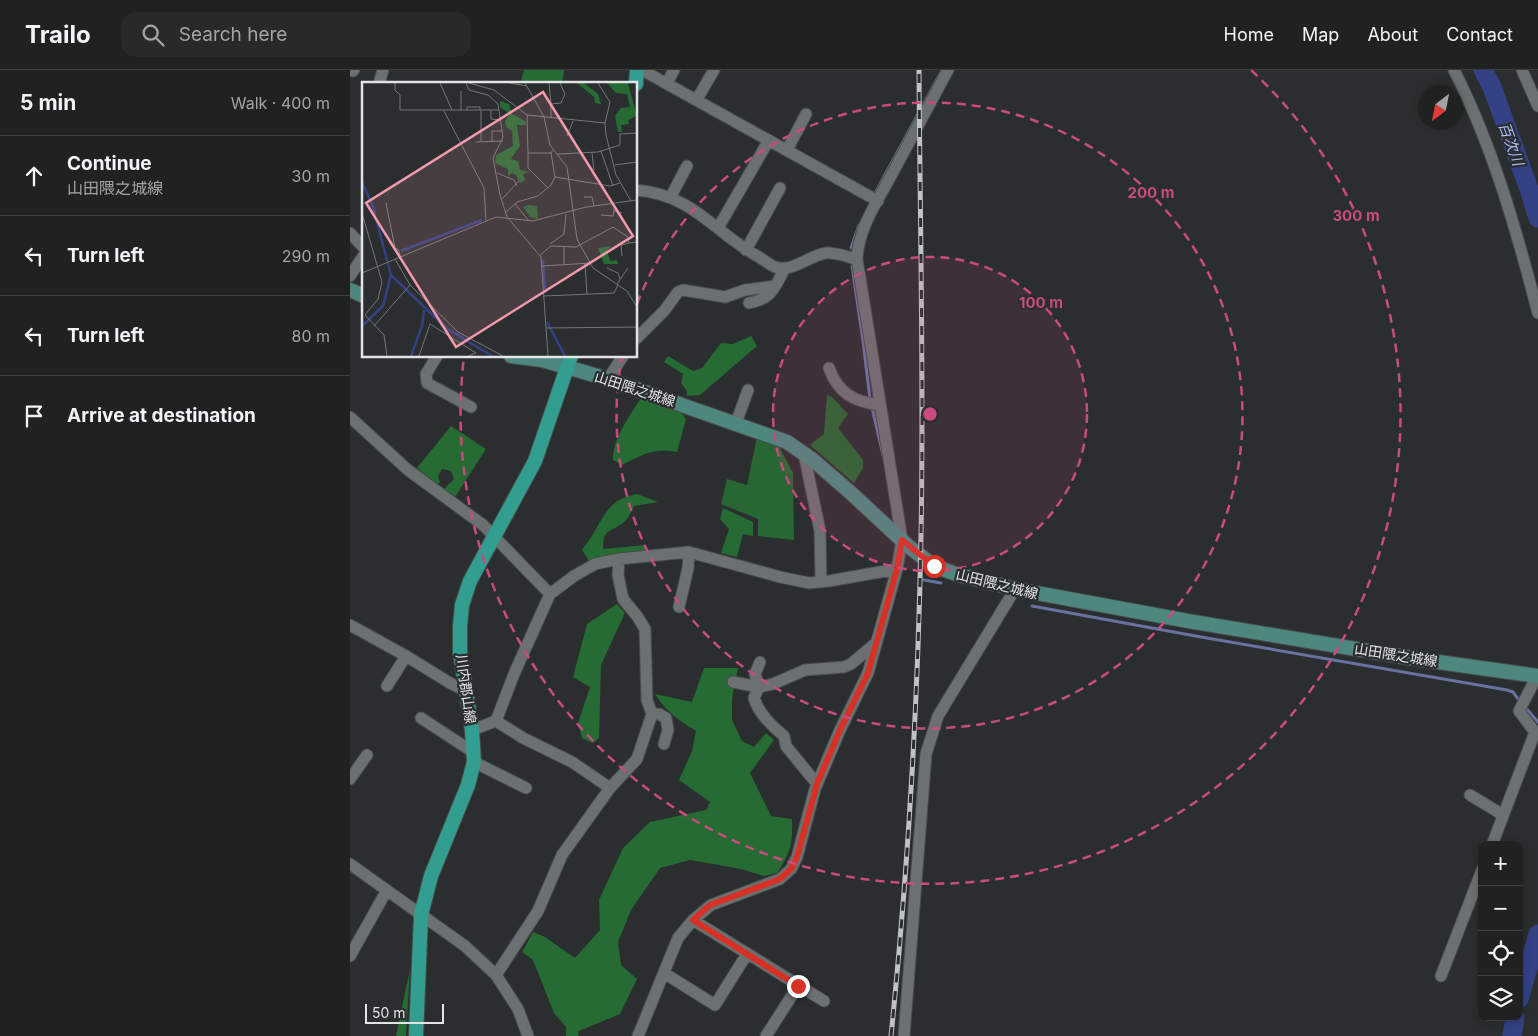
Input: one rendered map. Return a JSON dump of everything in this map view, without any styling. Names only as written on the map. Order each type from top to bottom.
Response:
[{"type":"main road","points":[[350,290],[362,295]]},
{"type":"main road","name":"山田隈之城線","points":[[526,358],[569,362],[608,379],[787,442],[804,454],[934,566],[956,574],[1015,590],[1188,621],[1410,658],[1538,676]]},
{"type":"main road","name":"川内郡山線","points":[[416,1036],[421,915],[431,876],[468,785],[473,757],[472,730],[460,652],[462,605],[470,581],[535,461],[569,362]]},
{"type":"street","points":[[381,82],[384,70]]},
{"type":"street","points":[[642,70],[874,199]]},
{"type":"street","points":[[667,83],[674,70]]},
{"type":"street","points":[[697,99],[714,70]]},
{"type":"street","points":[[651,1036],[640,1033],[678,938],[693,920],[710,905],[780,879],[791,869],[797,857],[817,784],[840,730],[868,673],[897,569],[902,540],[874,404],[856,259],[857,247],[874,199],[948,70]]},
{"type":"street","points":[[1454,70],[1485,138],[1502,184],[1538,313]]},
{"type":"street","points":[[1522,70],[1538,106]]},
{"type":"street","points":[[787,150],[806,114]]},
{"type":"street","points":[[718,228],[768,140]]},
{"type":"street","points":[[670,198],[687,166]]},
{"type":"street","points":[[746,250],[780,188]]},
{"type":"street","points":[[638,190],[659,194],[684,203],[746,250],[776,267],[784,268],[828,253],[856,259]]},
{"type":"street","points":[[350,233],[362,246]]},
{"type":"street","points":[[350,276],[362,258]]},
{"type":"street","points":[[749,303],[759,301],[768,296],[784,268]]},
{"type":"street","points":[[638,337],[664,311],[678,292],[683,290],[725,297],[745,290],[775,286]]},
{"type":"street","points":[[436,358],[426,374],[427,383],[471,407]]},
{"type":"street","points":[[608,379],[622,358]]},
{"type":"street","points":[[829,368],[833,380],[840,389],[863,403],[874,404]]},
{"type":"street","points":[[736,423],[748,390]]},
{"type":"street","points":[[350,417],[408,470],[483,525],[550,594]]},
{"type":"street","points":[[804,454],[820,531],[821,582]]},
{"type":"street","points":[[472,730],[496,721],[514,674],[550,594],[574,576],[595,564],[619,559],[689,552],[809,583],[897,569]]},
{"type":"street","points":[[679,607],[688,568],[689,552]]},
{"type":"street","points":[[496,975],[538,910],[562,855],[610,788],[637,759],[652,714],[647,700],[645,629],[638,616],[623,599],[618,575],[619,559]]},
{"type":"street","points":[[904,1036],[926,754],[938,716],[1015,590]]},
{"type":"street","points":[[350,625],[466,691]]},
{"type":"street","points":[[733,682],[759,686],[773,684],[805,670],[844,667],[851,664],[876,643]]},
{"type":"street","points":[[387,686],[406,656]]},
{"type":"street","points":[[760,662],[755,674],[759,686],[754,698],[756,704],[771,726],[784,736],[786,746],[817,784]]},
{"type":"street","points":[[1493,841],[1535,732],[1519,711],[1538,676]]},
{"type":"street","points":[[652,714],[659,714],[666,718],[668,730],[664,744]]},
{"type":"street","points":[[421,718],[473,757],[526,788]]},
{"type":"street","points":[[496,721],[523,738],[572,762],[610,788]]},
{"type":"street","points":[[350,778],[366,755]]},
{"type":"street","points":[[1470,795],[1503,815]]},
{"type":"street","points":[[350,864],[465,946],[496,975],[518,1009],[528,1036]]},
{"type":"street","points":[[1441,976],[1478,880]]},
{"type":"street","points":[[350,956],[387,890]]},
{"type":"street","points":[[693,920],[824,1001]]},
{"type":"street","points":[[664,973],[715,1005],[747,954]]},
{"type":"street","points":[[766,1036],[798,986]]},
{"type":"green space","points":[[524,70],[564,70],[562,82],[521,82]]},
{"type":"green space","points":[[751,336],[757,346],[700,395],[687,396],[687,391],[681,383],[683,374],[664,362],[668,356],[693,371],[702,368],[721,343],[733,344]]},
{"type":"green space","points":[[643,395],[677,407],[686,419],[677,452],[654,452],[642,455],[622,465],[613,460],[616,443]]},
{"type":"green space","points":[[827,395],[832,397],[848,414],[838,428],[863,460],[863,468],[854,483],[810,445],[824,434]]},
{"type":"green space","points":[[451,426],[486,449],[455,497],[444,489],[454,479],[451,471],[442,469],[438,476],[440,482],[438,485],[417,468]]},
{"type":"green space","points":[[757,437],[779,446],[793,473],[794,540],[758,536],[758,519],[721,504],[727,479],[747,485]]},
{"type":"green space","points":[[637,494],[658,502],[634,506],[625,522],[606,534],[603,549],[646,545],[646,551],[589,561],[582,550],[605,514],[617,501]]},
{"type":"green space","points":[[723,508],[753,522],[753,536],[743,534],[737,557],[721,553],[729,529],[720,519]]},
{"type":"green space","points":[[617,604],[625,613],[601,665],[599,738],[593,743],[582,738],[578,723],[590,687],[573,677],[587,624]]},
{"type":"green space","points":[[704,668],[738,668],[732,699],[732,720],[742,741],[754,747],[766,733],[774,740],[750,773],[771,816],[792,819],[792,835],[788,853],[777,873],[764,876],[741,869],[690,860],[660,868],[631,910],[618,942],[621,965],[637,979],[620,1014],[579,1031],[578,1036],[566,1036],[566,1027],[554,1013],[533,960],[522,952],[533,932],[545,937],[575,958],[600,930],[599,900],[623,848],[650,822],[706,810],[710,802],[679,780],[692,751],[696,731],[668,711],[655,694],[692,702]]},
{"type":"green space","points":[[410,969],[406,1036],[396,1036]]},
{"type":"waterway","points":[[874,195],[942,70]]},
{"type":"waterway","name":"百次川","points":[[1483,70],[1492,87],[1538,218]]},
{"type":"waterway","points":[[851,248],[859,225]]},
{"type":"waterway","points":[[852,266],[870,399],[883,455]]},
{"type":"waterway","points":[[924,580],[941,583]]},
{"type":"waterway","points":[[1032,606],[1507,690],[1513,692],[1521,703]]},
{"type":"waterway","points":[[1525,707],[1538,722]]},
{"type":"waterway","points":[[1523,985],[1538,934]]},
{"type":"waterway","points":[[1512,1036],[1514,1021]]},
{"type":"railway","points":[[891,1036],[907,849],[920,599],[922,420],[919,70]]},
{"type":"route","points":[[798,986],[693,920],[710,905],[780,879],[791,869],[797,857],[815,789],[840,730],[868,673],[897,569],[902,540],[934,566]]}]
